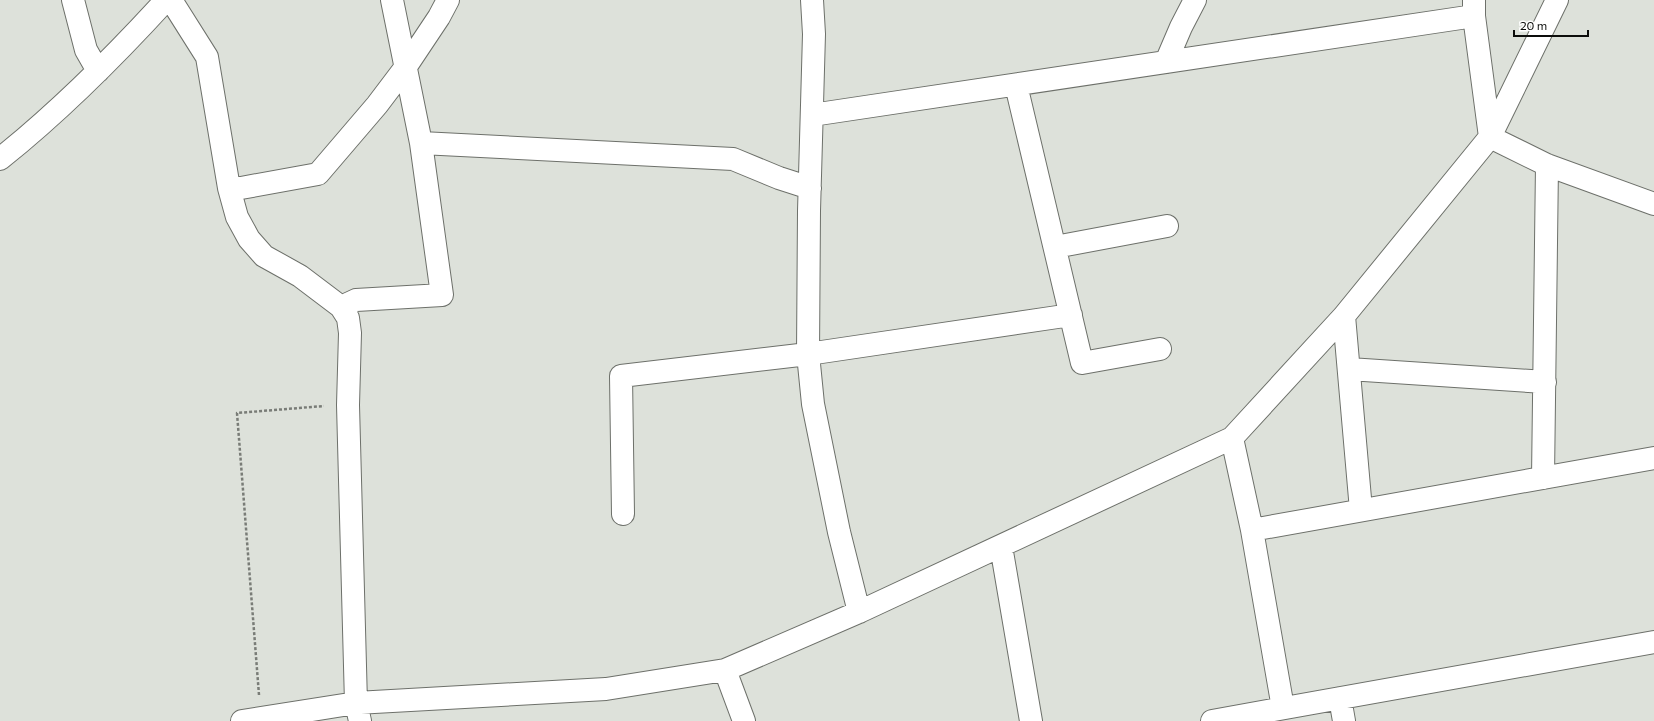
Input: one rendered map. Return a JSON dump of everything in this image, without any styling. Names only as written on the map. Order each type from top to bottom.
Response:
[{"type":"street","points":[[73,0],[86,50],[98,71]]},
{"type":"street","points":[[0,159],[34,131],[98,71],[166,0]]},
{"type":"street","points":[[171,0],[207,57],[229,188],[237,217],[249,239],[264,256],[300,276],[341,307],[348,318],[350,333],[348,404],[358,712]]},
{"type":"street","points":[[341,307],[356,300],[442,295],[421,143],[392,0]]},
{"type":"street","points":[[229,188],[242,188],[318,174],[377,105],[405,68],[439,17],[448,0]]},
{"type":"street","points":[[812,0],[814,34],[808,354],[813,404],[839,532],[859,612]]},
{"type":"street","points":[[1166,62],[1181,27],[1195,0]]},
{"type":"street","points":[[252,719],[358,712],[606,689],[725,670],[859,612],[1232,438],[1344,316],[1490,137],[1557,0]]},
{"type":"street","points":[[812,115],[1166,62],[1474,8],[1490,137]]},
{"type":"street","points":[[1016,84],[1082,363],[1160,349]]},
{"type":"street","points":[[1490,137],[1547,165],[1654,204]]},
{"type":"street","points":[[421,143],[733,159],[779,178],[810,188]]},
{"type":"street","points":[[1544,478],[1547,165]]},
{"type":"street","points":[[1055,247],[1167,226]]},
{"type":"street","points":[[623,514],[621,376],[808,354],[1071,315]]},
{"type":"street","points":[[1344,316],[1361,510]]},
{"type":"street","points":[[1349,370],[1545,382]]},
{"type":"street","points":[[1232,438],[1252,530],[1283,708]]},
{"type":"street","points":[[1252,530],[1654,458]]},
{"type":"street","points":[[1001,546],[1031,721]]},
{"type":"street","points":[[1212,721],[1654,642]]},
{"type":"street","points":[[725,670],[744,721]]},
{"type":"street","points":[[1340,698],[1344,721]]},
{"type":"path","points":[[252,719],[237,413],[348,404]]}]
